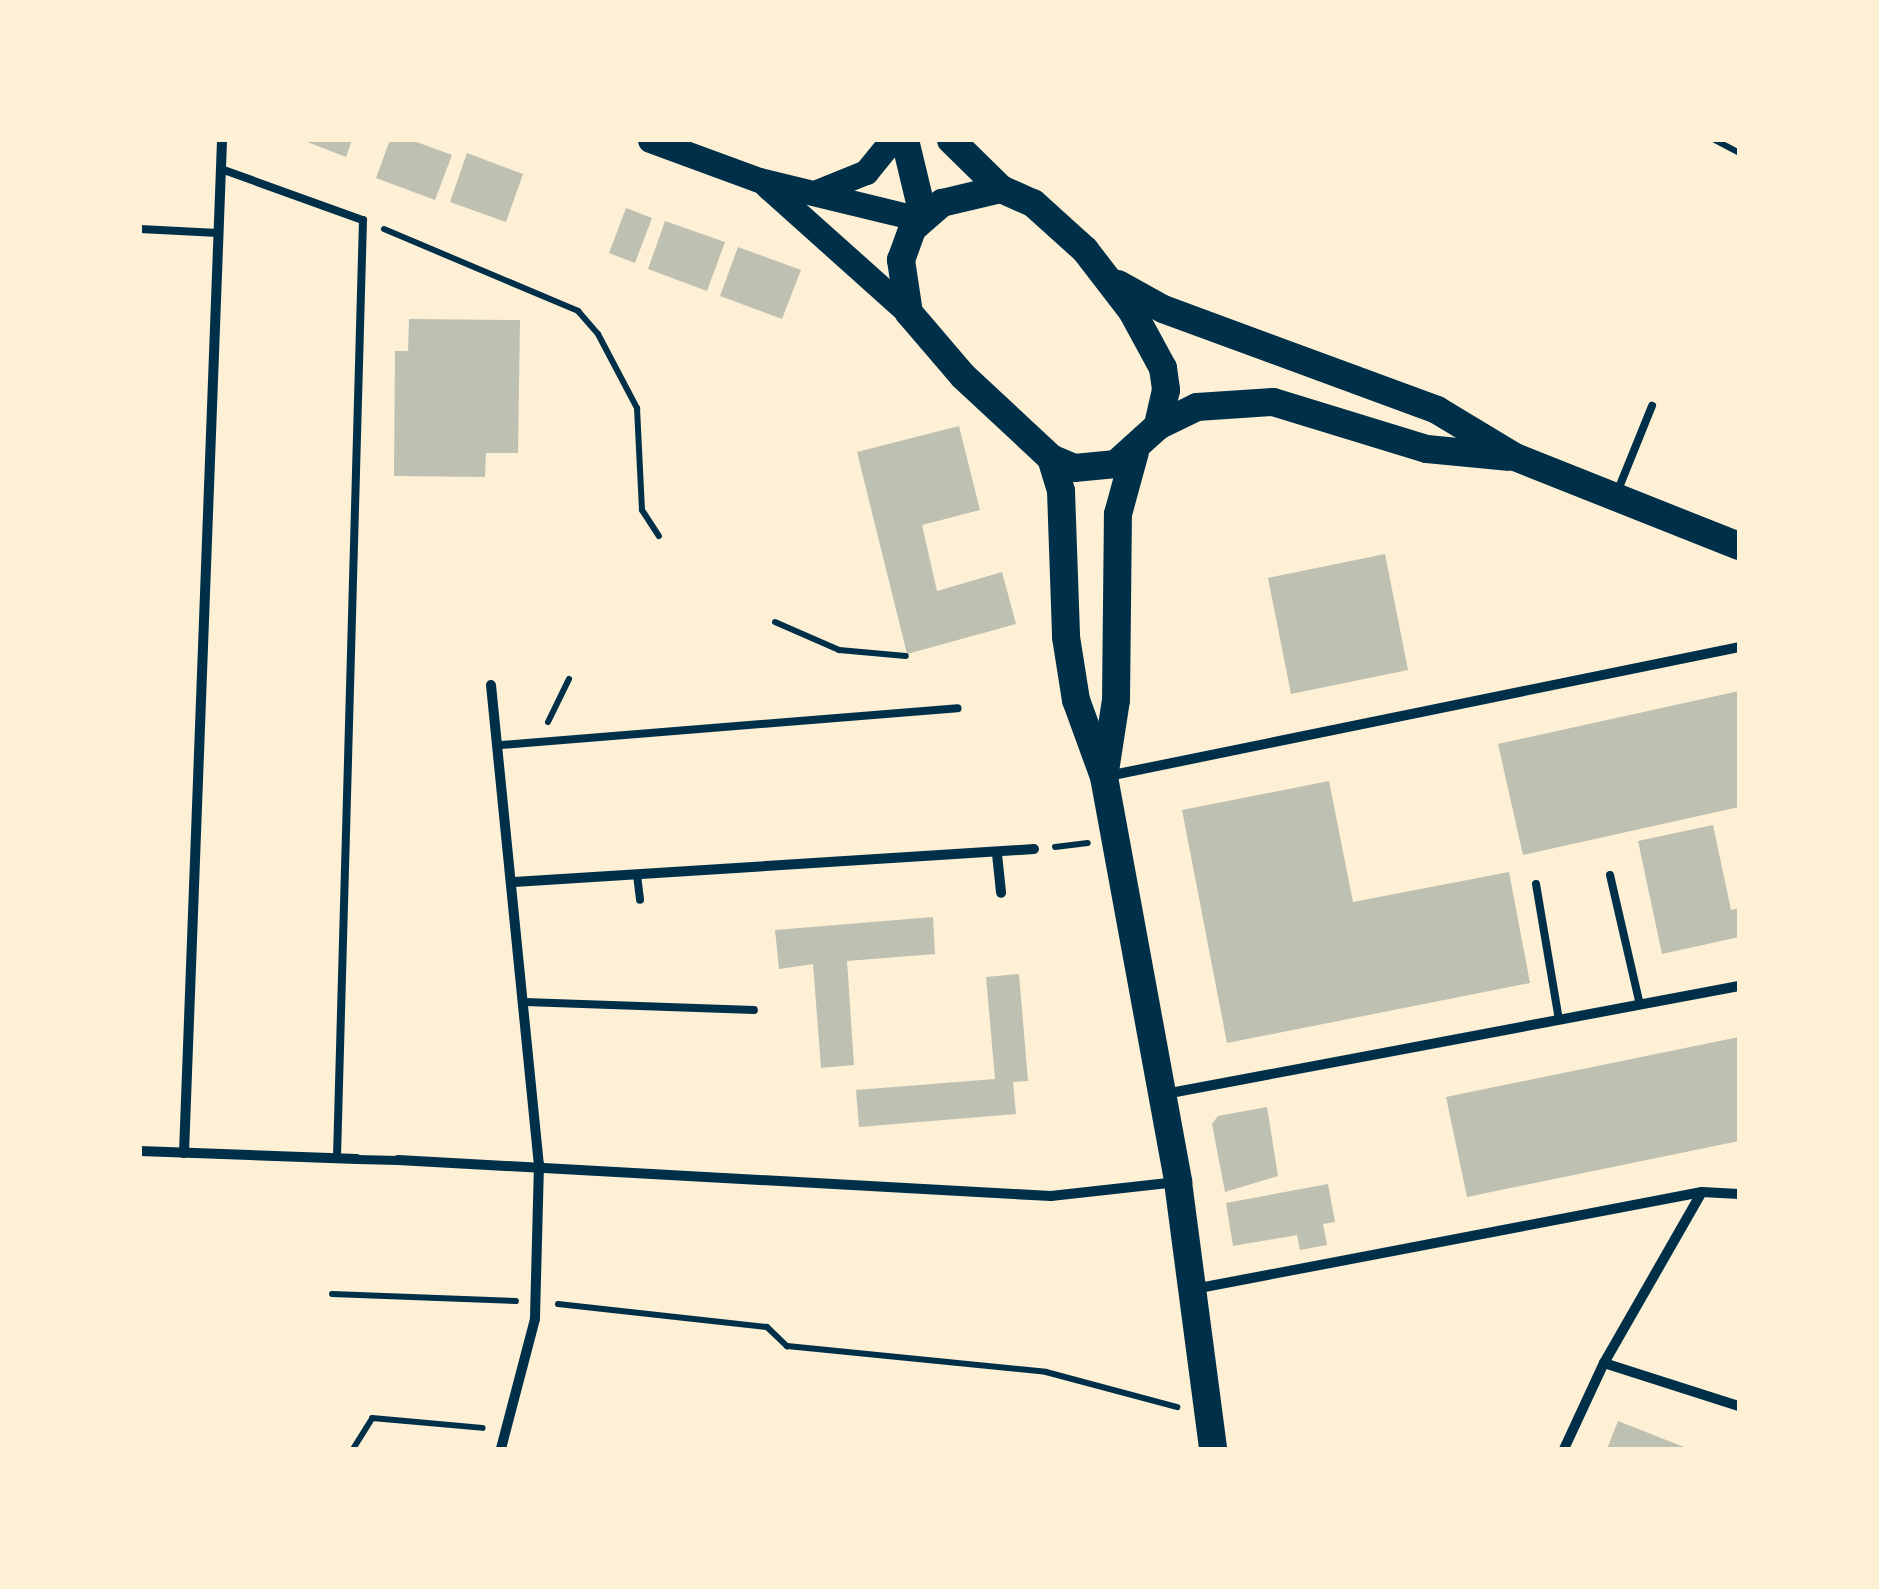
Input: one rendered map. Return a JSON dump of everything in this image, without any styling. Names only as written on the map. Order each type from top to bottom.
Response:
[{"type":"highway","points":[[906,140],[922,217]]},
{"type":"highway","points":[[952,140],[1001,190],[1057,222],[1108,277],[1162,368],[1166,390],[1158,426]]},
{"type":"highway","points":[[1001,190],[964,193],[922,217],[901,260],[909,313],[963,376],[1051,458],[1097,470],[1135,452],[1158,426],[1197,408],[1273,402],[1428,449],[1515,458]]},
{"type":"highway","points":[[1108,277],[1163,309],[1437,410],[1515,458],[1614,501],[1739,546]]},
{"type":"highway","points":[[1104,776],[1116,700],[1118,514],[1135,452]]},
{"type":"highway","points":[[1051,458],[1062,491],[1066,637],[1076,700],[1104,776],[1116,840],[1178,1182],[1212,1449]]},
{"type":"main road","points":[[650,140],[759,180],[922,217]]},
{"type":"main road","points":[[814,193],[866,172],[892,140]]},
{"type":"main road","points":[[759,180],[909,313]]},
{"type":"street","points":[[184,1154],[222,140]]},
{"type":"street","points":[[1104,776],[1739,647]]},
{"type":"street","points":[[491,685],[514,882],[539,1164],[536,1302],[500,1449]]},
{"type":"street","points":[[514,882],[1034,850]]},
{"type":"street","points":[[998,854],[1002,893]]},
{"type":"street","points":[[1161,1094],[1739,986]]},
{"type":"street","points":[[140,1151],[539,1164],[1052,1196],[1178,1182]]},
{"type":"street","points":[[1564,1449],[1604,1363],[1702,1192]]},
{"type":"street","points":[[1193,1290],[1702,1192],[1739,1194]]},
{"type":"street","points":[[1604,1363],[1739,1406]]},
{"type":"lane","points":[[221,169],[363,220],[337,1158]]},
{"type":"lane","points":[[140,229],[218,233]]},
{"type":"lane","points":[[1614,501],[1652,406]]},
{"type":"lane","points":[[500,745],[958,708]]},
{"type":"lane","points":[[638,875],[640,900]]},
{"type":"lane","points":[[1610,875],[1640,1004]]},
{"type":"lane","points":[[1536,884],[1559,1020]]},
{"type":"lane","points":[[525,1002],[754,1010]]},
{"type":"path","points":[[1716,140],[1739,153]]},
{"type":"path","points":[[363,220],[578,312],[598,334],[637,408],[642,510],[659,536]]},
{"type":"path","points":[[775,622],[839,650],[906,656]]},
{"type":"path","points":[[548,742],[548,717],[569,679]]},
{"type":"path","points":[[1034,850],[1116,840]]},
{"type":"path","points":[[332,1294],[536,1302],[767,1327],[787,1346],[1046,1372],[1209,1415]]},
{"type":"path","points":[[353,1449],[372,1418],[505,1431]]},
{"type":"building","points":[[302,140],[352,140],[346,157]]},
{"type":"building","points":[[390,140],[411,140],[452,155],[435,200],[376,178]]},
{"type":"building","points":[[467,153],[523,174],[506,222],[450,202]]},
{"type":"building","points":[[626,208],[652,218],[635,263],[609,253]]},
{"type":"building","points":[[665,221],[725,242],[707,291],[648,269]]},
{"type":"building","points":[[738,247],[801,270],[782,319],[720,296]]},
{"type":"building","points":[[409,319],[520,320],[518,453],[486,453],[485,477],[394,476],[395,351],[408,351]]},
{"type":"building","points":[[959,426],[980,510],[922,525],[937,591],[1002,572],[1016,624],[907,654],[857,452]]},
{"type":"building","points":[[1385,554],[1408,670],[1291,694],[1268,578]]},
{"type":"building","points":[[1739,691],[1739,807],[1523,855],[1498,744]]},
{"type":"building","points":[[1329,781],[1353,902],[1509,872],[1530,983],[1227,1043],[1182,810]]},
{"type":"building","points":[[1713,825],[1731,910],[1739,908],[1739,937],[1662,954],[1638,841]]},
{"type":"building","points":[[933,917],[935,954],[847,961],[854,1065],[821,1068],[813,964],[779,969],[775,930]]},
{"type":"building","points":[[1019,974],[1028,1081],[1013,1082],[1016,1114],[859,1127],[856,1090],[995,1079],[986,977]]},
{"type":"building","points":[[1739,1037],[1739,1141],[1467,1197],[1446,1097]]},
{"type":"building","points":[[1267,1107],[1278,1176],[1225,1192],[1212,1124],[1218,1116]]},
{"type":"building","points":[[1328,1184],[1335,1222],[1323,1224],[1327,1245],[1300,1250],[1297,1235],[1233,1246],[1226,1203]]},
{"type":"building","points":[[1618,1421],[1689,1449],[1607,1449]]}]
